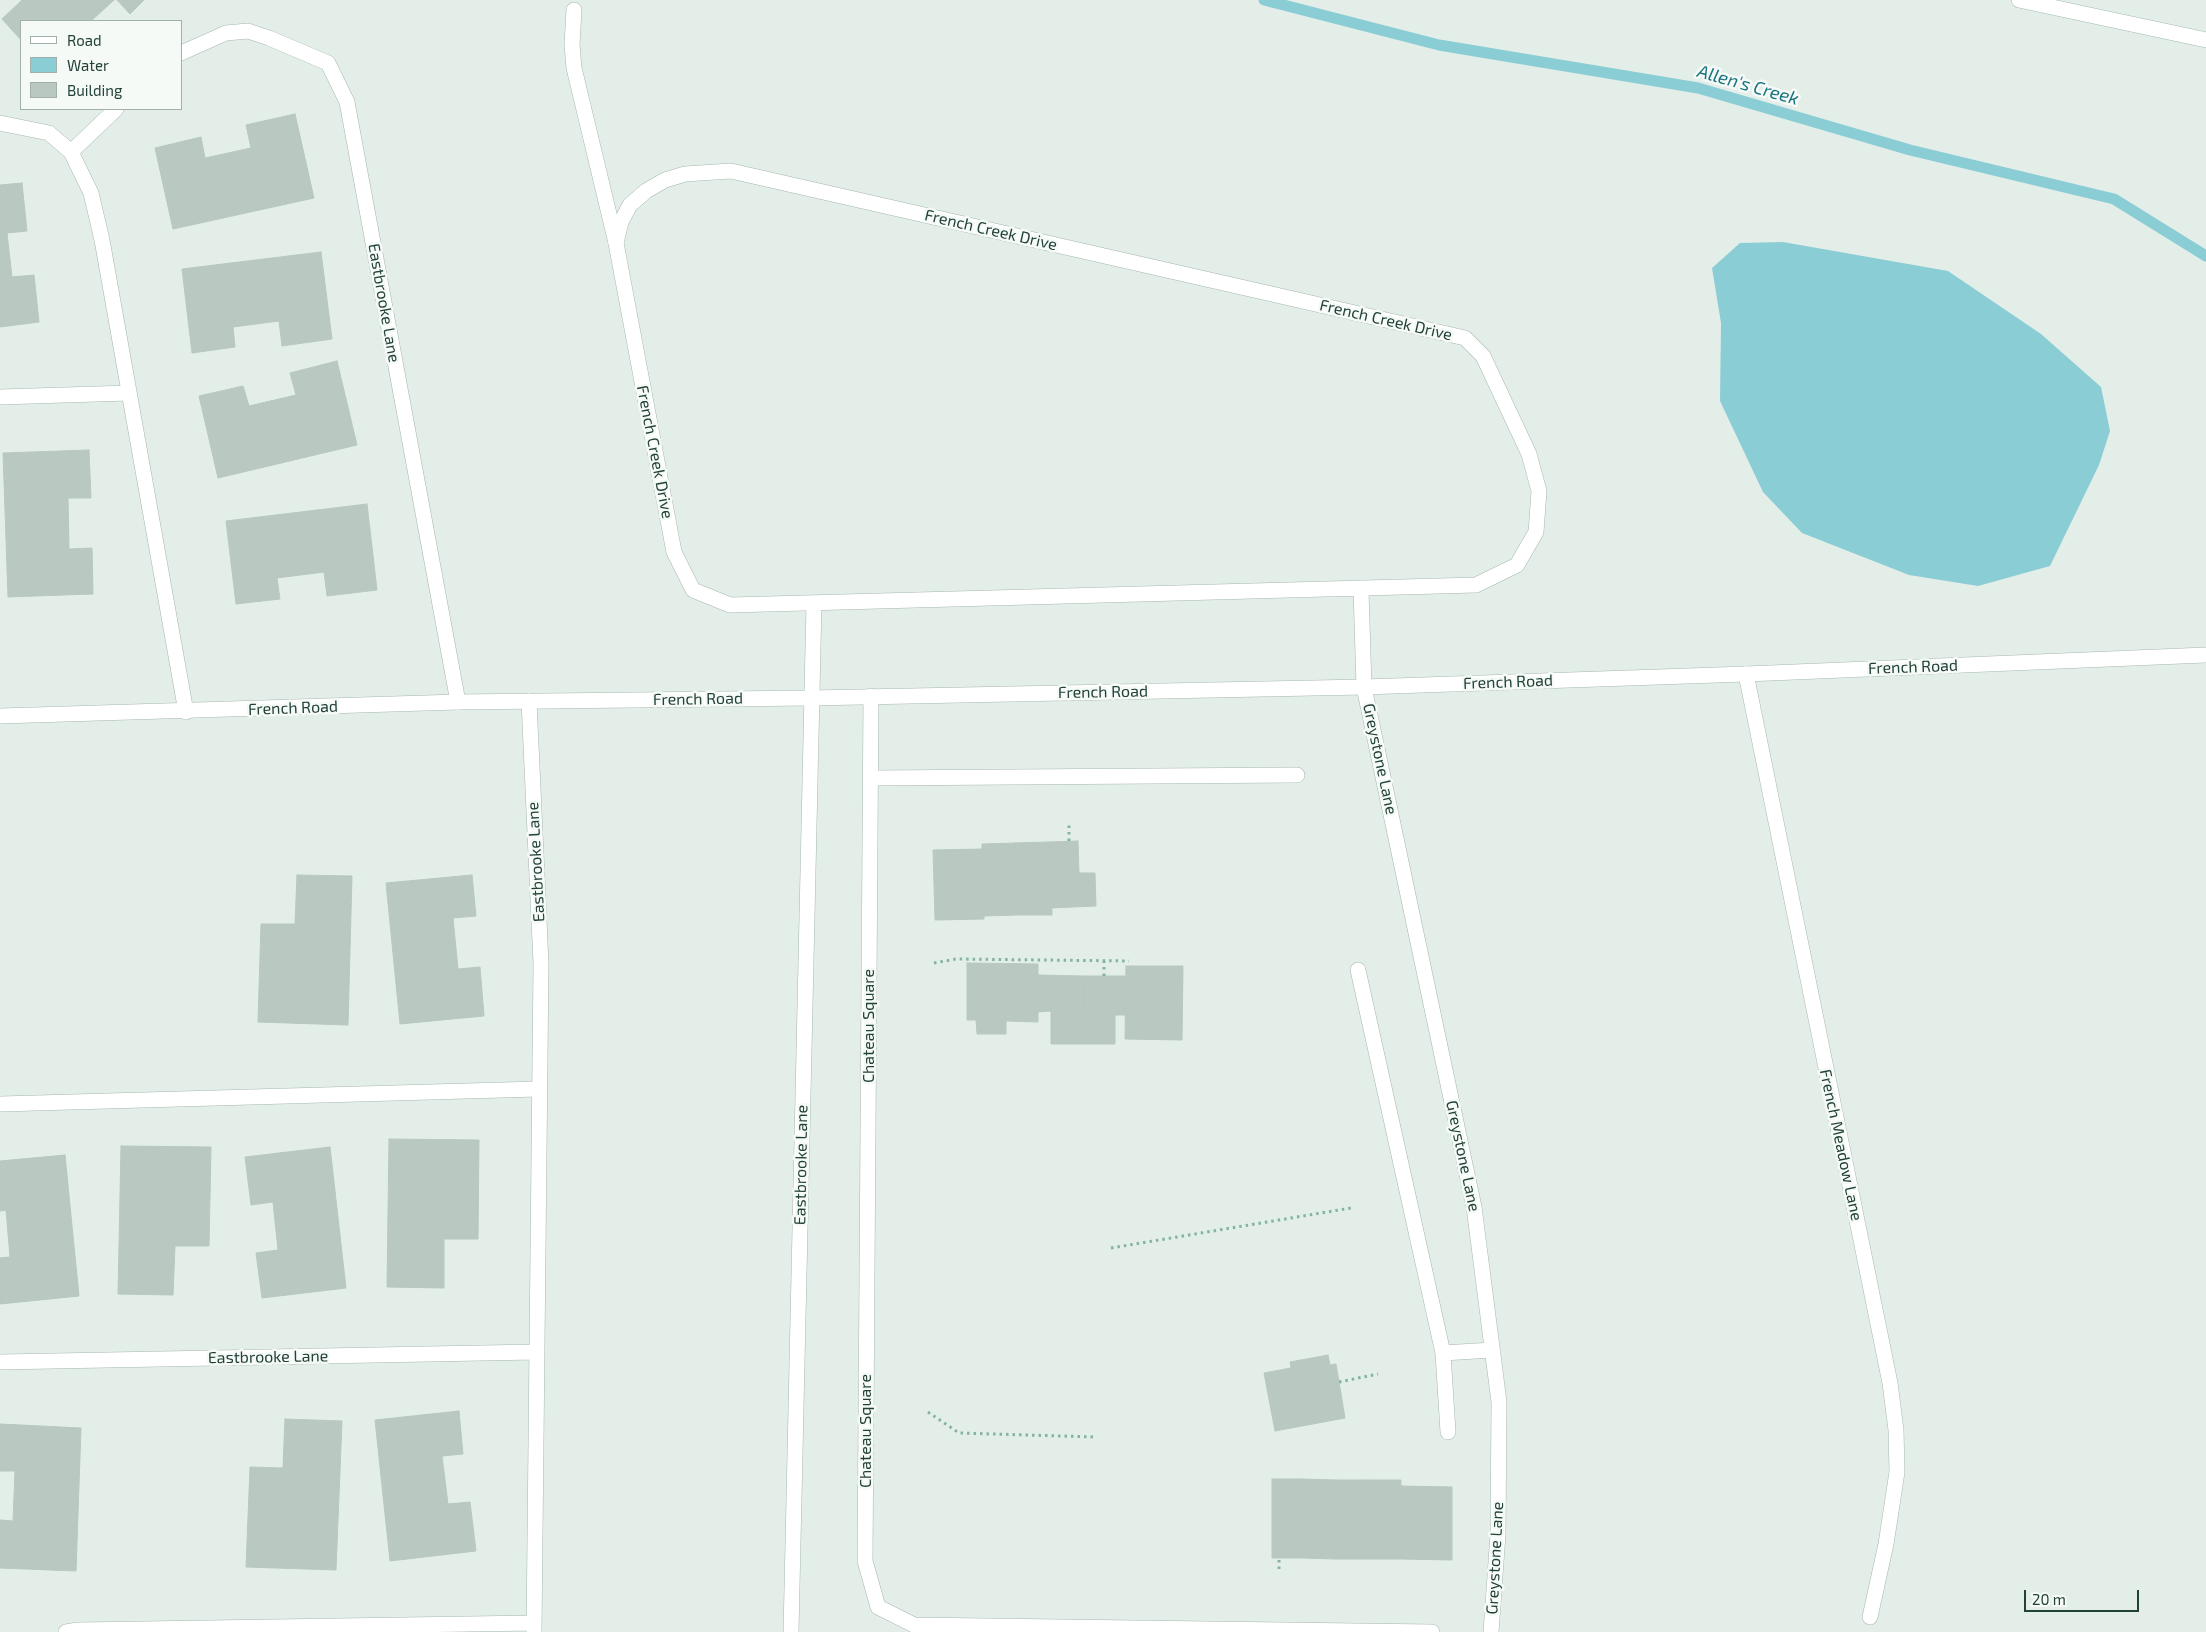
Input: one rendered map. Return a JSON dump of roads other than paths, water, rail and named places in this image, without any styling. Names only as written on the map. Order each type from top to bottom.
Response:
[{"type":"street","points":[[2019,0],[2206,40]]},
{"type":"street","points":[[574,10],[572,45],[574,68],[616,244]]},
{"type":"street","name":"Eastbrooke Lane","points":[[182,53],[226,33],[248,31],[328,63],[346,102],[458,702]]},
{"type":"street","points":[[71,152],[115,110]]},
{"type":"street","points":[[0,122],[49,133],[71,152],[91,193],[102,240],[186,712]]},
{"type":"street","name":"French Creek Drive","points":[[731,171],[1465,338],[1483,356],[1529,454],[1539,491],[1536,532],[1517,565],[1476,585],[1361,590],[730,605],[693,590],[674,552],[616,244],[621,222],[630,205],[646,191],[665,180],[685,174],[731,171]]},
{"type":"street","points":[[0,397],[128,393]]},
{"type":"street","points":[[1361,590],[1364,687]]},
{"type":"street","points":[[811,698],[814,603]]},
{"type":"street","name":"French Road","points":[[0,716],[186,712],[458,702],[811,698],[1364,687],[1746,674],[2206,655]]},
{"type":"street","name":"French Meadow Lane","points":[[1746,674],[1891,1392],[1896,1430],[1897,1472],[1886,1544],[1870,1617]]},
{"type":"street","name":"Greystone Lane","points":[[1364,687],[1474,1207],[1499,1402],[1498,1534],[1491,1632]]},
{"type":"street","name":"Chateau Square","points":[[871,696],[865,1561],[878,1607],[914,1625],[1432,1632]]},
{"type":"street","name":"Eastbrooke Lane","points":[[791,1632],[811,698]]},
{"type":"street","name":"Eastbrooke Lane","points":[[66,1632],[78,1630],[534,1628],[538,1089],[541,964],[529,701]]},
{"type":"street","points":[[871,778],[1297,775]]},
{"type":"street","points":[[1358,970],[1443,1353],[1448,1432]]},
{"type":"street","points":[[0,1104],[538,1089]]},
{"type":"street","points":[[1443,1353],[1492,1350]]},
{"type":"street","name":"Eastbrooke Lane","points":[[0,1362],[536,1352]]},
{"type":"water","points":[[1783,242],[1948,271],[2041,334],[2101,387],[2110,431],[2099,465],[2050,566],[1978,586],[1909,575],[1802,533],[1763,492],[1720,401],[1721,323],[1712,268],[1740,243]]},
{"type":"waterway","name":"Allen's Creek","points":[[1264,0],[1439,45],[1698,88],[1910,150],[2114,199],[2206,256]]}]
